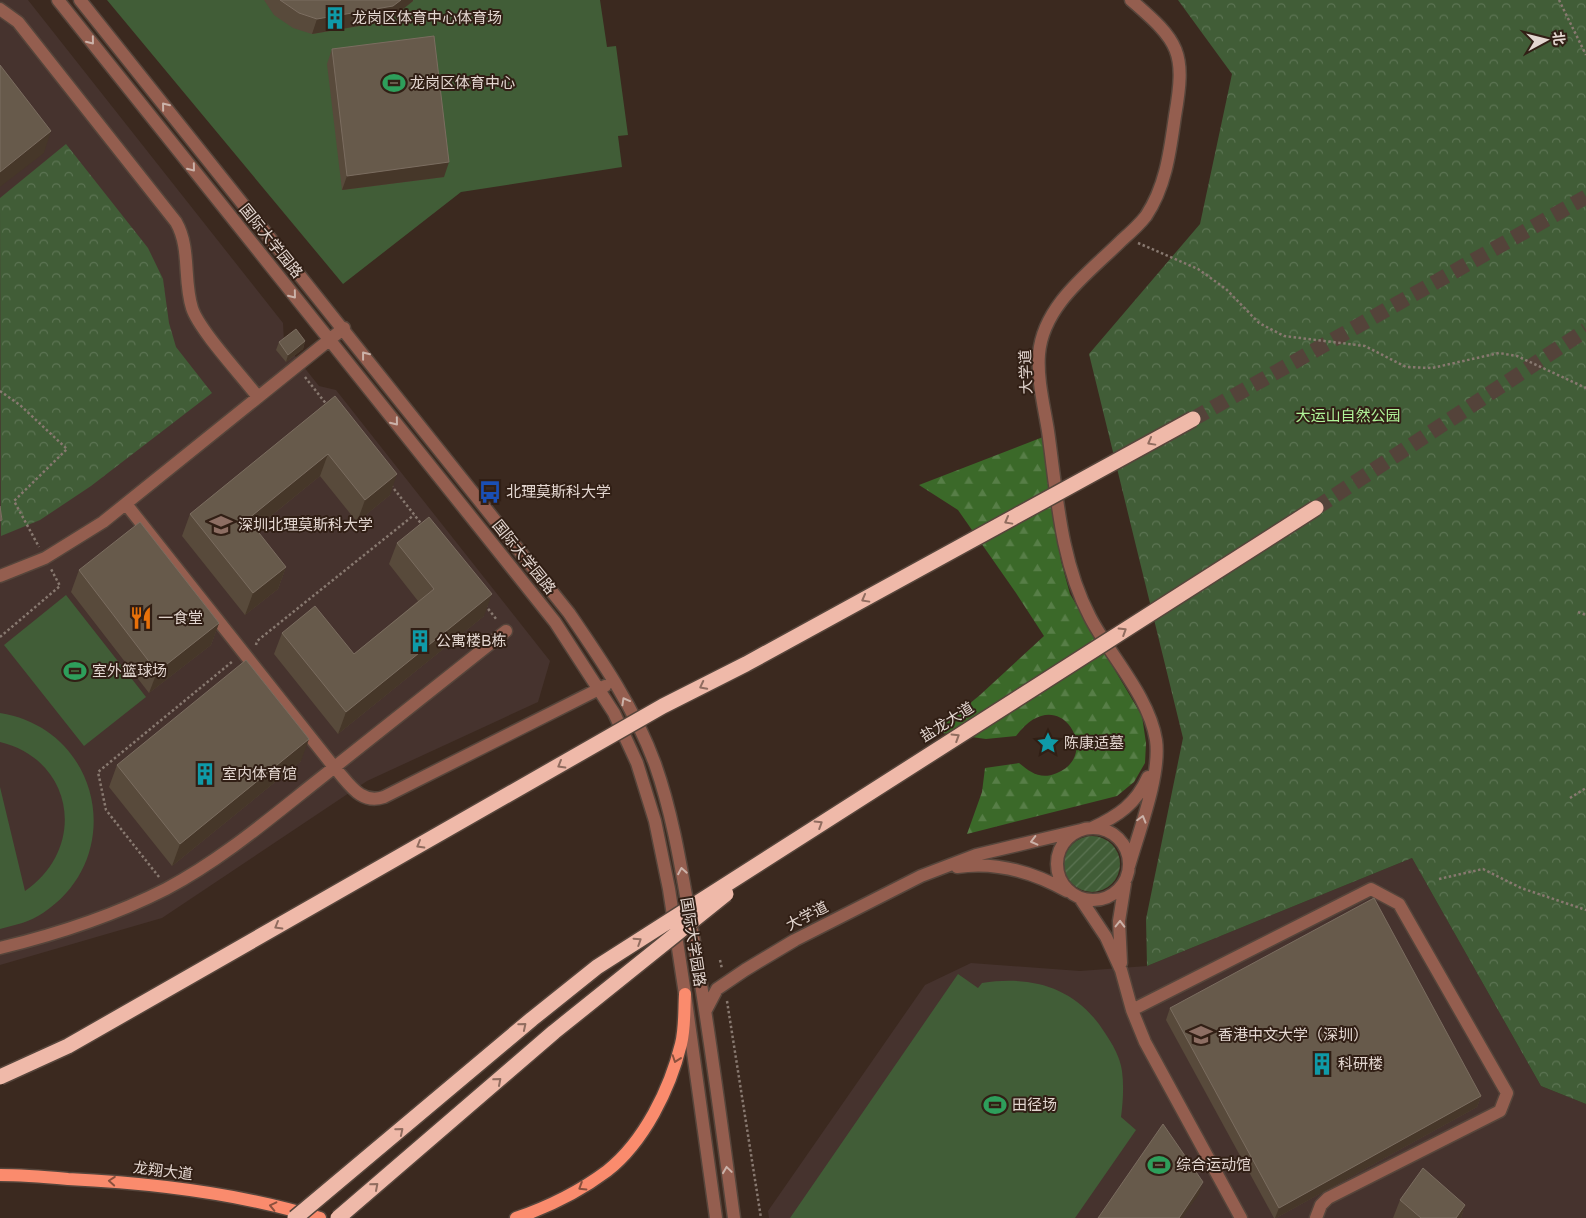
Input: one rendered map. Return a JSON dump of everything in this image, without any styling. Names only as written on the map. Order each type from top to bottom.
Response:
[{"type":"highway","points":[[0,1077],[68,1046],[663,706],[746,664],[1193,419]]},
{"type":"highway","name":"盐龙大道","points":[[295,1218],[532,1019],[597,967],[1316,508]]},
{"type":"highway","points":[[338,1218],[562,1026],[790,843]]},
{"type":"main road","points":[[516,1218],[562,1199],[586,1185],[608,1170],[640,1134],[653,1112],[675,1063],[682,1036],[685,994]]},
{"type":"main road","name":"龙翔大道","points":[[0,1175],[116,1181],[173,1188],[240,1198],[320,1218]]},
{"type":"street","name":"国际大学园路","points":[[58,0],[555,622],[600,689],[626,737],[646,788],[663,855],[685,994],[716,1218]]},
{"type":"street","name":"国际大学园路","points":[[80,0],[570,613],[614,681],[642,735],[664,792],[680,859],[706,1010],[734,1218]]},
{"type":"street","name":"大学道","points":[[938,870],[965,866],[1007,867],[1031,873],[1075,896],[1100,900],[1112,895],[1120,887],[1127,872],[1154,776],[1157,753],[1156,737],[1145,708],[1091,620],[1077,592],[1068,560],[1061,525],[1041,384],[1039,355],[1044,332],[1055,310],[1070,290],[1145,217],[1165,177],[1182,80],[1179,58],[1170,37],[1131,0]]},
{"type":"street","points":[[0,9],[18,22],[176,222],[183,239],[190,297],[195,315],[258,397]]},
{"type":"street","points":[[0,576],[45,558],[82,537],[126,504],[344,328]]},
{"type":"street","points":[[126,504],[334,767],[357,794],[366,799],[375,800],[614,681]]},
{"type":"street","points":[[0,948],[82,925],[168,888],[226,852],[506,631]]},
{"type":"street","name":"大学道","points":[[1075,896],[1059,876],[1058,854],[1063,844],[1071,836],[1114,818],[1136,799],[1157,753]]},
{"type":"street","points":[[1087,829],[1114,835],[1122,844],[1127,854],[1127,872],[1119,921],[1122,970],[1132,1010],[1145,1042],[1241,1218]]},
{"type":"street","name":"大学道","points":[[706,1010],[717,989],[795,940],[938,870],[976,855],[1087,829]]},
{"type":"street","points":[[1132,1010],[1371,889],[1399,904],[1507,1093],[1500,1111],[1328,1198],[1321,1205],[1316,1218]]},
{"type":"street","points":[[1075,896],[1106,937],[1122,970]]},
{"type":"path","points":[[1559,0],[1586,55]]},
{"type":"path","points":[[1125,238],[1198,269],[1226,289],[1259,324],[1284,336],[1365,346],[1406,367],[1432,368],[1499,353],[1508,354],[1586,388]]},
{"type":"path","points":[[296,366],[327,405]]},
{"type":"path","points":[[0,391],[20,405],[67,450],[14,501],[60,586],[0,637]]},
{"type":"path","points":[[389,483],[426,530]]},
{"type":"path","points":[[168,888],[106,810],[98,772],[232,662],[240,662],[254,651],[257,642],[414,514]]},
{"type":"path","points":[[481,600],[506,631]]},
{"type":"path","points":[[1578,612],[1586,615]]},
{"type":"path","points":[[1570,798],[1586,788]]},
{"type":"path","points":[[1439,879],[1483,869],[1521,888],[1586,910]]},
{"type":"path","points":[[720,960],[761,1218]]},
{"type":"shaded area","name":"深圳北理莫斯科大学","points":[[0,0],[28,0],[283,323],[284,342],[319,386],[336,390],[550,661],[538,702],[367,781],[162,918],[0,965]]},
{"type":"shaded area","name":"香港中文大学（深圳）","points":[[1412,858],[1541,1086],[1586,1104],[1586,1218],[769,1218],[768,1211],[925,985],[971,963],[1080,971],[1147,966]]},
{"type":"green space","name":"龙岗区体育中心","points":[[107,0],[600,0],[607,47],[616,46],[628,135],[618,136],[622,167],[461,192],[343,284]]},
{"type":"green space","name":"大运山自然公园","points":[[1178,0],[1586,0],[1586,1104],[1541,1086],[1412,858],[1147,966],[1146,919],[1183,738],[1089,354],[1200,224],[1232,74]]},
{"type":"green space","points":[[66,144],[148,248],[163,279],[169,323],[176,347],[212,393],[91,486],[40,520],[1,536],[0,198]]},
{"type":"green space","points":[[1043,437],[1061,561],[1070,594],[1142,716],[1146,743],[1145,763],[1134,782],[1117,796],[967,834],[982,792],[985,768],[1019,763],[1041,776],[1051,775],[1070,764],[1076,751],[1076,738],[1070,726],[1060,717],[1047,715],[1032,720],[1016,736],[986,739],[935,732],[980,695],[1044,636],[958,510],[919,485]]},
{"type":"green space","name":"室外篮球场","points":[[66,595],[146,697],[84,746],[4,645]]},
{"type":"green space","points":[[0,713],[34,724],[61,743],[80,769],[91,798],[93,829],[86,860],[70,889],[43,913],[33,919],[0,929],[0,787],[25,891],[45,873],[58,853],[64,830],[64,808],[57,786],[44,767],[25,752],[0,742]]},
{"type":"green space","points":[[1092,836],[1103,838],[1112,844],[1118,853],[1120,864],[1118,875],[1112,884],[1103,890],[1092,892],[1081,890],[1072,884],[1066,875],[1064,864],[1066,853],[1072,844],[1081,838]]},
{"type":"green space","name":"田径场","points":[[958,974],[978,988],[982,983],[1001,981],[1036,983],[1067,995],[1081,1005],[1105,1033],[1118,1056],[1123,1082],[1121,1117],[1136,1130],[1075,1218],[790,1218]]},
{"type":"building","points":[[280,0],[401,0],[393,6],[317,19],[299,13]]},
{"type":"building","points":[[434,36],[449,162],[347,176],[332,49]]},
{"type":"building","points":[[0,65],[51,131],[0,172]]},
{"type":"building","points":[[296,329],[305,341],[288,355],[279,342]]},
{"type":"building","points":[[335,396],[397,474],[365,500],[328,454],[248,519],[286,567],[253,593],[190,514]]},
{"type":"building","name":"公寓楼B栋","points":[[429,517],[492,594],[346,712],[282,633],[315,606],[354,654],[434,589],[397,543]]},
{"type":"building","name":"一食堂","points":[[140,522],[219,623],[157,672],[79,570]]},
{"type":"building","name":"室内体育馆","points":[[246,660],[309,739],[180,844],[117,765]]},
{"type":"building","name":"科研楼","points":[[1374,898],[1481,1096],[1279,1208],[1170,1008]]},
{"type":"building","name":"综合运动馆","points":[[1163,1124],[1203,1182],[1179,1218],[1098,1218]]},
{"type":"building","points":[[1423,1168],[1465,1205],[1456,1218],[1421,1218],[1400,1200]]},
{"type":"tunnel","points":[[1193,419],[1586,197]]},
{"type":"tunnel","points":[[1316,508],[1586,330]]},
{"type":"place","name":"龙岗区体育中心体育场","points":[[335,18]]},
{"type":"place","name":"龙岗区体育中心","points":[[394,83]]},
{"type":"place","name":"北理莫斯科大学","points":[[490,492]]},
{"type":"place","name":"深圳北理莫斯科大学","points":[[221,525]]},
{"type":"place","name":"一食堂","points":[[141,618]]},
{"type":"place","name":"公寓楼B栋","points":[[420,641]]},
{"type":"place","name":"室外篮球场","points":[[75,671]]},
{"type":"place","name":"陈康适墓","points":[[1048,743]]},
{"type":"place","name":"室内体育馆","points":[[205,774]]},
{"type":"place","name":"香港中文大学（深圳）","points":[[1201,1035]]},
{"type":"place","name":"科研楼","points":[[1322,1064]]},
{"type":"place","name":"田径场","points":[[995,1105]]},
{"type":"place","name":"综合运动馆","points":[[1159,1165]]}]
